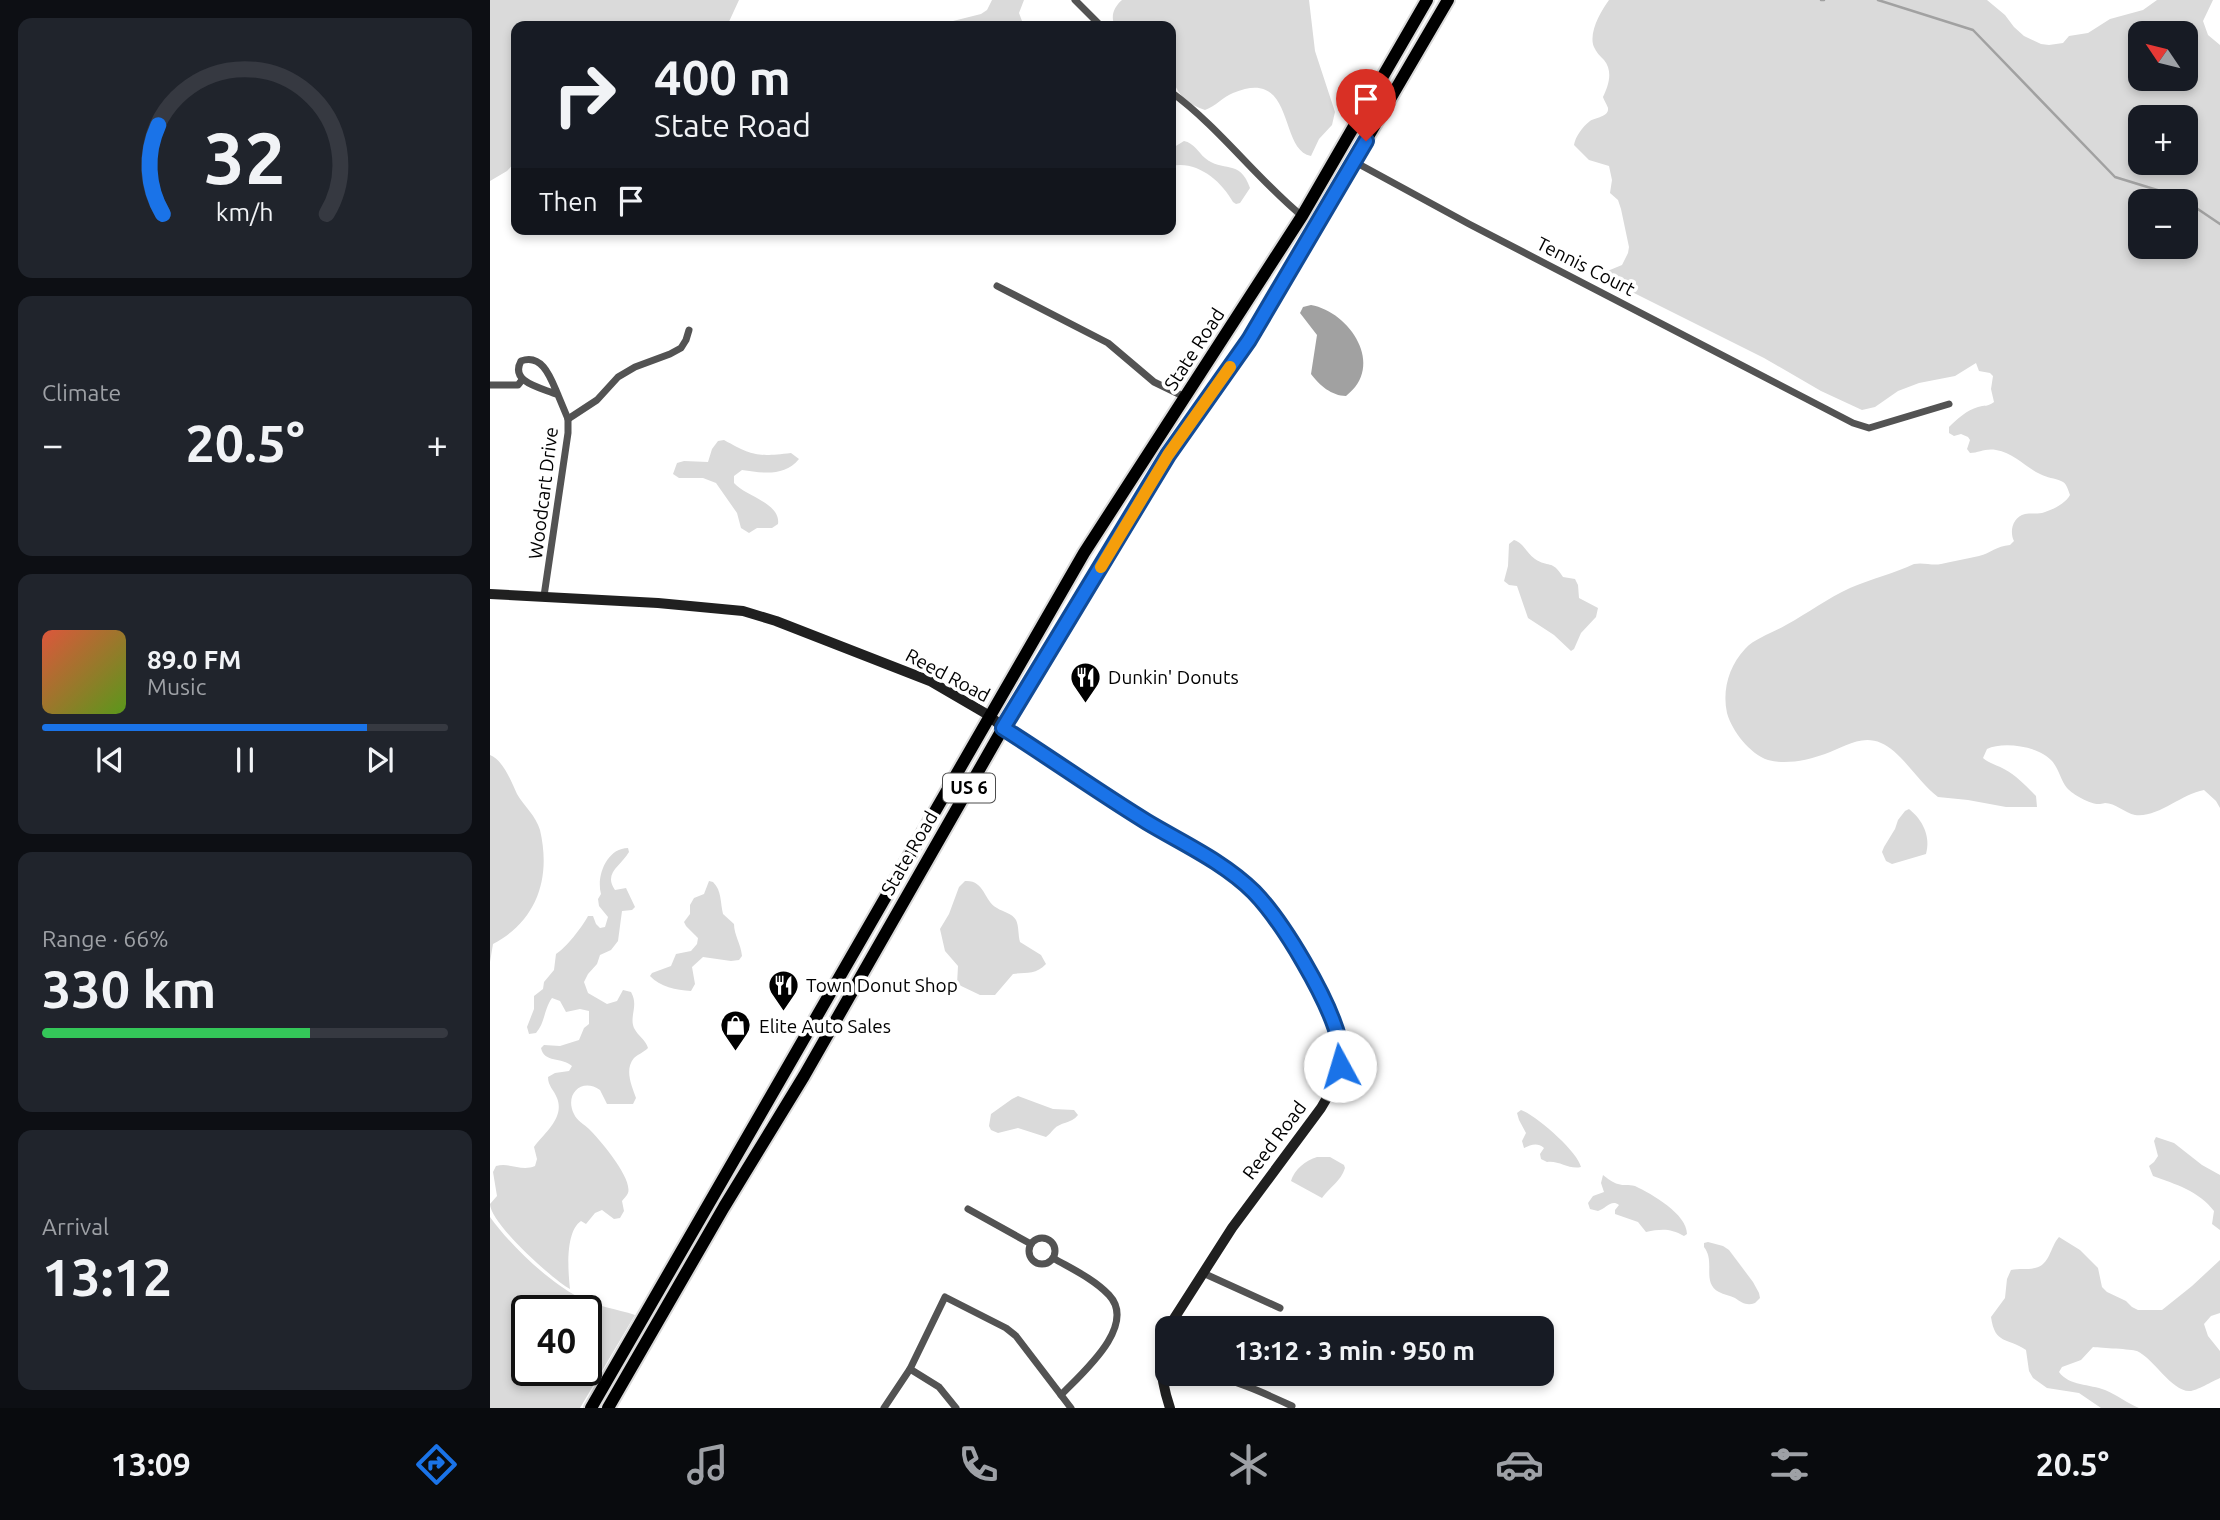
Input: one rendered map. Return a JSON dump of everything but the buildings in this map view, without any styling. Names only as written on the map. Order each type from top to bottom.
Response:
[{"type":"main road","name":"State Road","points":[[591,1408],[1084,553],[1302,216],[1427,0]]},
{"type":"main road","name":"State Road","points":[[608,1408],[1003,728],[1168,455],[1249,340],[1448,0]]},
{"type":"street","points":[[1075,0],[1096,21]]},
{"type":"street","points":[[1176,97],[1302,216]]},
{"type":"street","points":[[1357,120],[1373,129]]},
{"type":"street","name":"Tennis Court","points":[[1355,162],[1853,423],[1869,428],[1949,404]]},
{"type":"street","points":[[996,286],[1108,343],[1154,382],[1185,397]]},
{"type":"street","points":[[568,419],[597,400],[618,377],[681,348],[689,330]]},
{"type":"street","name":"Woodcart Drive","points":[[522,380],[517,368],[521,361],[527,358],[537,361],[551,378],[568,419],[566,452],[544,596]]},
{"type":"street","points":[[490,385],[517,385],[522,380],[558,395]]},
{"type":"street","points":[[1154,444],[1168,455]]},
{"type":"street","name":"Reed Road","points":[[490,594],[743,611],[915,674],[990,716],[1003,728],[1136,815],[1216,863],[1253,892],[1285,933],[1323,1000],[1340,1043],[1340,1066],[1328,1096],[1255,1195],[1176,1316]]},
{"type":"street","points":[[968,1209],[1031,1244]]},
{"type":"street","points":[[1037,1239],[1049,1240],[1054,1246],[1053,1258],[1047,1264],[1035,1263],[1030,1256],[1031,1244],[1037,1239]]},
{"type":"street","points":[[1053,1258],[1098,1285],[1111,1297],[1116,1309],[1116,1323],[1102,1352],[1061,1395]]},
{"type":"street","points":[[1203,1273],[1280,1308]]},
{"type":"street","points":[[884,1408],[910,1369],[945,1297],[1006,1328],[1016,1336],[1071,1408]]},
{"type":"street","points":[[910,1369],[939,1387],[956,1408]]},
{"type":"street","name":"Reed Road","points":[[1166,1386],[1170,1408]]},
{"type":"street","points":[[1247,1386],[1292,1406]]},
{"type":"shaded area","points":[[490,0],[739,0],[729,21],[511,21],[511,167],[490,181]]},
{"type":"shaded area","points":[[992,0],[1024,0],[1019,13],[1022,21],[953,21],[987,10]]},
{"type":"shaded area","points":[[1122,0],[1309,0],[1315,51],[1335,112],[1332,125],[1319,139],[1311,156],[1301,150],[1294,140],[1277,99],[1267,91],[1253,88],[1233,93],[1205,110],[1191,104],[1176,87],[1176,21],[1114,21],[1117,6]]},
{"type":"shaded area","points":[[1609,0],[1987,0],[2024,36],[2049,45],[2063,43],[2069,36],[2088,33],[2110,19],[2143,10],[2157,0],[2213,0],[2203,21],[2208,35],[2220,45],[2220,808],[2204,790],[2144,815],[2131,814],[2109,803],[2092,803],[2067,788],[2054,764],[2046,756],[2011,745],[1987,749],[1983,758],[2021,781],[2036,796],[2037,807],[2006,807],[1938,797],[1896,753],[1881,743],[1859,741],[1811,758],[1782,762],[1761,757],[1737,734],[1727,713],[1726,687],[1735,663],[1754,642],[1858,585],[1914,564],[1941,564],[1979,556],[2010,545],[2014,541],[2012,529],[2018,518],[2025,514],[2050,510],[2062,504],[2070,495],[2063,482],[2040,474],[2014,457],[1996,450],[1970,453],[1967,449],[1970,440],[1968,437],[1949,433],[1949,427],[1966,413],[1994,402],[1991,389],[1993,376],[1979,371],[1976,363],[1955,376],[1919,383],[1898,391],[1875,407],[1862,410],[1622,287],[1606,276],[1605,272],[1622,265],[1628,253],[1621,209],[1618,200],[1610,193],[1612,180],[1609,166],[1589,160],[1574,145],[1578,135],[1590,121],[1608,111],[1603,97],[1609,73],[1607,64],[1594,47],[1596,22]]},
{"type":"shaded area","points":[[1187,142],[1211,162],[1241,173],[1250,188],[1240,203],[1233,202],[1222,186],[1207,174],[1190,166],[1176,165],[1176,146]]},
{"type":"shaded area","points":[[1311,305],[1339,318],[1358,342],[1363,356],[1363,370],[1358,384],[1346,396],[1326,389],[1311,374],[1317,335],[1300,313],[1303,307]]},
{"type":"shaded area","points":[[724,440],[756,454],[791,453],[799,459],[780,471],[765,473],[742,470],[734,476],[734,483],[739,488],[774,511],[778,524],[772,528],[757,528],[749,533],[741,528],[737,513],[716,483],[703,478],[679,478],[673,474],[677,463],[708,462],[712,449],[718,441]]},
{"type":"shaded area","points":[[1514,540],[1539,562],[1553,566],[1563,577],[1575,579],[1579,598],[1598,608],[1596,617],[1581,633],[1571,651],[1554,635],[1528,618],[1517,586],[1504,581],[1509,544]]},
{"type":"shaded area","points":[[490,755],[503,766],[517,794],[538,825],[544,864],[538,896],[531,910],[521,923],[493,944],[490,962]]},
{"type":"shaded area","points":[[1909,809],[1925,829],[1926,854],[1892,864],[1886,861],[1882,852],[1898,820]]},
{"type":"shaded area","points":[[628,848],[629,852],[614,870],[611,879],[615,890],[626,888],[635,907],[622,911],[618,941],[611,950],[600,955],[584,982],[588,993],[607,1004],[617,1001],[623,990],[631,992],[634,1002],[634,1028],[648,1048],[631,1063],[630,1078],[636,1098],[633,1104],[607,1104],[600,1090],[587,1085],[576,1090],[571,1100],[575,1116],[607,1150],[620,1169],[628,1186],[628,1193],[622,1201],[624,1211],[620,1218],[614,1219],[602,1210],[595,1213],[586,1224],[581,1221],[576,1226],[569,1252],[570,1289],[537,1263],[500,1224],[490,1204],[497,1196],[493,1172],[496,1166],[501,1165],[525,1168],[535,1166],[537,1159],[534,1147],[556,1119],[559,1105],[548,1077],[569,1071],[572,1066],[549,1058],[541,1048],[544,1045],[560,1046],[579,1040],[584,1028],[589,1024],[589,1011],[580,1009],[566,1012],[560,1001],[552,998],[539,1029],[536,1033],[529,1034],[527,1027],[534,1009],[534,996],[543,989],[544,982],[554,970],[556,954],[574,937],[588,916],[593,916],[600,928],[605,927],[608,917],[599,906],[598,899],[601,894],[602,872],[614,853]]},
{"type":"shaded area","points":[[709,881],[718,889],[723,914],[734,924],[742,956],[739,960],[731,961],[703,957],[692,967],[695,984],[691,991],[663,985],[650,976],[671,966],[676,954],[691,951],[697,944],[698,938],[684,922],[690,914],[690,905],[694,898],[704,894]]},
{"type":"shaded area","points":[[965,881],[980,887],[992,905],[1016,920],[1020,942],[1041,955],[1046,964],[1035,971],[1013,974],[995,995],[980,995],[957,984],[958,966],[945,951],[940,929],[959,887]]},
{"type":"shaded area","points":[[1018,1096],[1053,1109],[1074,1110],[1078,1115],[1056,1127],[1046,1137],[1018,1128],[998,1133],[991,1130],[991,1114]]},
{"type":"shaded area","points":[[1521,1110],[1555,1135],[1572,1152],[1581,1167],[1541,1159],[1540,1154],[1544,1148],[1539,1145],[1524,1148],[1522,1141],[1526,1133],[1517,1113]]},
{"type":"shaded area","points":[[2156,1137],[2174,1143],[2220,1175],[2220,1230],[2212,1224],[2214,1211],[2201,1198],[2153,1176],[2149,1166],[2158,1156],[2154,1141]]},
{"type":"shaded area","points":[[1317,1157],[1330,1157],[1345,1168],[1322,1198],[1291,1181],[1301,1166]]},
{"type":"shaded area","points":[[1603,1175],[1616,1183],[1635,1186],[1659,1199],[1681,1219],[1687,1234],[1684,1236],[1665,1230],[1646,1232],[1638,1222],[1615,1214],[1619,1205],[1616,1203],[1598,1211],[1590,1209],[1588,1203],[1593,1196],[1604,1192],[1601,1183]]},
{"type":"shaded area","points":[[490,1217],[530,1262],[575,1295],[511,1295],[511,1386],[593,1386],[580,1408],[490,1408]]},
{"type":"shaded area","points":[[2059,1237],[2080,1250],[2098,1268],[2102,1287],[2107,1292],[2138,1310],[2162,1310],[2220,1260],[2220,1313],[2211,1316],[2204,1324],[2208,1336],[2220,1351],[2220,1378],[2193,1391],[2183,1390],[2137,1351],[2093,1347],[2081,1360],[2062,1367],[2059,1372],[2068,1380],[2105,1390],[2139,1408],[2101,1408],[2079,1393],[2047,1388],[2033,1378],[2029,1371],[2026,1350],[1999,1336],[1995,1332],[1991,1317],[2005,1298],[2011,1270],[2040,1266],[2047,1260]]},
{"type":"shaded area","points":[[1704,1243],[1729,1250],[1759,1293],[1760,1298],[1755,1303],[1745,1303],[1714,1288],[1704,1247]]},
{"type":"shaded area","points":[[602,1306],[635,1315],[602,1371]]},
{"type":"waterway","points":[[1878,0],[1973,30],[2115,177],[2180,197],[2220,224]]},
{"type":"slow traffic","points":[[1101,567],[1168,455],[1230,367]]},
{"type":"place","name":"Dunkin' Donuts","points":[[1085,704]]},
{"type":"place","name":"Town Donut Shop","points":[[783,1012]]},
{"type":"place","name":"Elite Auto Sales","points":[[736,1053]]},
{"type":"route","points":[[1340,1066],[1340,1043],[1326,1007],[1285,933],[1253,892],[1216,863],[1003,728],[1168,455],[1249,340],[1366,141]]}]
